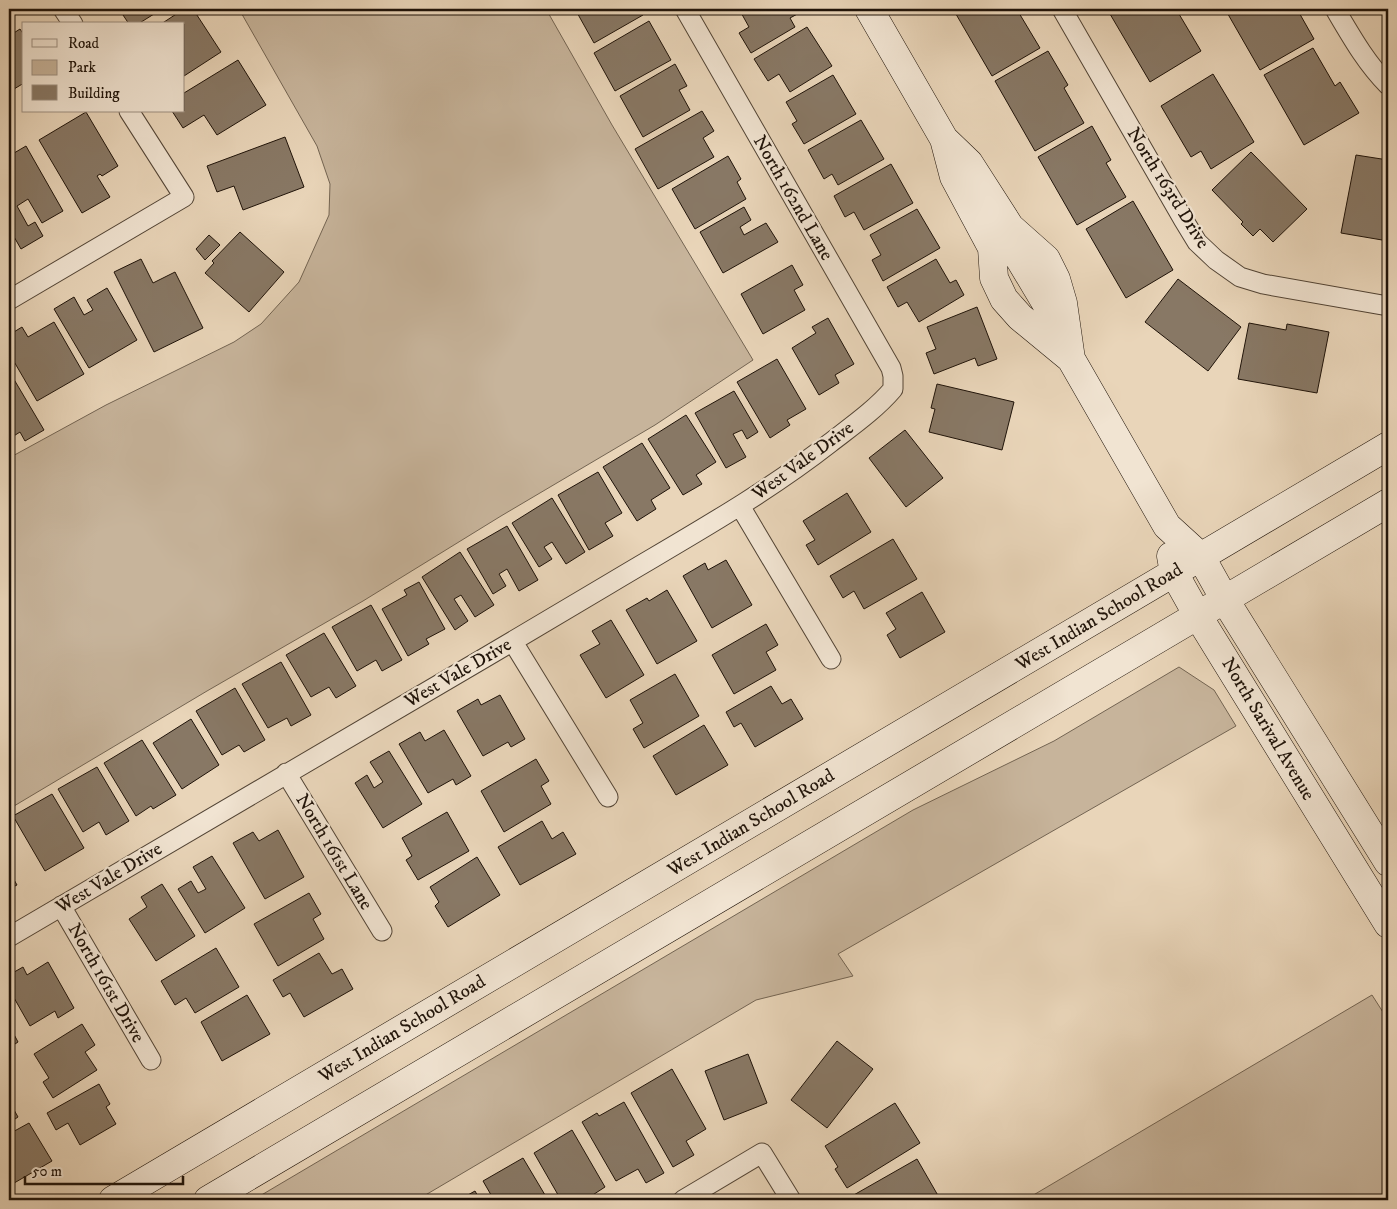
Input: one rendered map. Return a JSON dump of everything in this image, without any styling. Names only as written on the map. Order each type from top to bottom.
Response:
[{"type":"main road","name":"North Sarival Avenue","points":[[869,9],[944,139],[954,177],[992,248],[994,278],[1004,299],[1020,317],[1069,349]]},
{"type":"main road","name":"North Sarival Avenue","points":[[944,139],[969,163],[1010,227],[1046,259],[1056,278],[1063,303],[1069,349],[1167,526],[1201,557],[1225,600],[1388,862]]},
{"type":"main road","name":"West Indian School Road","points":[[113,1200],[1388,446]]},
{"type":"main road","points":[[208,1200],[1388,503]]},
{"type":"main road","name":"North Sarival Avenue","points":[[1167,526],[1174,573],[1198,616],[1388,924]]},
{"type":"street","points":[[63,9],[72,22]]},
{"type":"street","name":"North 162nd Lane","points":[[685,9],[891,368],[893,389]]},
{"type":"street","name":"North 163rd Drive","points":[[1062,9],[1197,242],[1216,260],[1240,277],[1263,284],[1388,306]]},
{"type":"street","points":[[1335,9],[1365,58],[1388,85]]},
{"type":"street","points":[[9,300],[184,197],[130,112]]},
{"type":"street","name":"West Vale Drive","points":[[9,937],[286,773],[513,642],[740,506],[814,456],[882,403],[893,389]]},
{"type":"street","points":[[740,506],[831,659]]},
{"type":"street","points":[[513,642],[608,797]]},
{"type":"street","name":"North 161st Lane","points":[[286,773],[382,932]]},
{"type":"street","name":"North 161st Drive","points":[[61,906],[151,1060]]},
{"type":"street","points":[[683,1200],[762,1153],[791,1200]]},
{"type":"green space","points":[[239,9],[546,9],[612,125],[753,360],[655,425],[501,516],[363,601],[9,809],[9,458],[106,405],[234,342],[261,324],[299,282],[329,215],[330,184],[317,146]]},
{"type":"green space","points":[[1179,667],[1214,690],[1236,726],[838,954],[853,976],[756,1000],[417,1200],[253,1200],[913,810],[1054,741]]},
{"type":"green space","points":[[1372,995],[1388,1020],[1388,1200],[1025,1200]]},
{"type":"building","points":[[119,9],[162,9],[141,22],[128,22]]},
{"type":"building","points":[[184,9],[193,9],[221,52],[185,75],[185,22],[164,22]]},
{"type":"building","points":[[575,9],[639,9],[643,15],[594,43]]},
{"type":"building","points":[[739,9],[799,9],[801,12],[790,18],[795,27],[751,53],[739,33],[749,27]]},
{"type":"building","points":[[953,9],[1024,9],[1019,13],[1040,48],[992,76]]},
{"type":"building","points":[[1119,9],[1176,9],[1201,51],[1150,82],[1110,14]]},
{"type":"building","points":[[1225,9],[1297,9],[1314,39],[1260,70]]},
{"type":"building","points":[[649,21],[671,60],[615,91],[594,53]]},
{"type":"building","points":[[807,27],[832,66],[790,92],[779,74],[768,81],[754,59]]},
{"type":"building","points":[[20,29],[22,32],[22,84],[9,92],[9,36]]},
{"type":"building","points":[[1313,48],[1335,86],[1340,82],[1359,113],[1304,145],[1264,75]]},
{"type":"building","points":[[1048,51],[1068,85],[1064,88],[1084,123],[1035,151],[995,81]]},
{"type":"building","points":[[238,60],[266,105],[217,135],[204,115],[183,128],[173,112],[185,112],[185,92]]},
{"type":"building","points":[[675,64],[687,86],[679,90],[690,110],[643,137],[620,96]]},
{"type":"building","points":[[1213,74],[1254,142],[1211,169],[1201,151],[1191,157],[1161,106]]},
{"type":"building","points":[[833,75],[856,114],[804,144],[792,124],[797,121],[786,102]]},
{"type":"building","points":[[702,111],[714,131],[703,138],[714,157],[658,189],[635,149]]},
{"type":"building","points":[[86,112],[118,166],[102,176],[100,174],[97,176],[110,197],[82,213],[39,140]]},
{"type":"building","points":[[861,120],[884,159],[838,185],[832,174],[824,179],[808,150]]},
{"type":"building","points":[[1092,126],[1111,160],[1106,163],[1126,197],[1077,225],[1038,157]]},
{"type":"building","points":[[285,137],[304,187],[243,210],[234,186],[217,192],[207,166]]},
{"type":"building","points":[[26,146],[63,211],[42,223],[28,199],[17,206],[28,226],[35,222],[43,236],[21,249],[9,228],[9,156]]},
{"type":"building","points":[[1251,152],[1307,209],[1273,242],[1260,229],[1253,236],[1241,224],[1243,222],[1212,190]]},
{"type":"building","points":[[1356,155],[1388,160],[1388,241],[1341,233]]},
{"type":"building","points":[[728,156],[741,179],[737,182],[746,199],[695,229],[672,189]]},
{"type":"building","points":[[891,164],[913,203],[864,230],[854,212],[845,217],[834,196]]},
{"type":"building","points":[[1133,201],[1173,270],[1126,298],[1086,229]]},
{"type":"building","points":[[744,207],[751,220],[740,227],[744,235],[766,223],[778,242],[723,273],[700,232]]},
{"type":"building","points":[[917,209],[940,248],[883,281],[872,260],[881,255],[870,235]]},
{"type":"building","points":[[240,232],[284,272],[249,312],[205,273],[214,263],[212,261]]},
{"type":"building","points":[[209,235],[220,245],[205,260],[196,249]]},
{"type":"building","points":[[141,259],[153,283],[175,272],[203,328],[154,352],[114,272]]},
{"type":"building","points":[[936,259],[950,283],[956,280],[964,295],[919,322],[907,302],[898,307],[887,287]]},
{"type":"building","points":[[792,265],[803,285],[794,290],[805,310],[763,334],[741,294]]},
{"type":"building","points":[[1178,279],[1241,327],[1208,371],[1145,322]]},
{"type":"building","points":[[107,288],[137,340],[89,368],[54,309],[74,297],[84,315],[93,310],[87,300]]},
{"type":"building","points":[[977,307],[997,359],[978,366],[975,358],[934,374],[926,353],[936,349],[927,327]]},
{"type":"building","points":[[828,318],[854,364],[835,375],[839,383],[819,395],[792,348],[816,333],[812,327]]},
{"type":"building","points":[[54,322],[84,374],[37,401],[9,353],[9,335],[22,327],[28,337]]},
{"type":"building","points":[[1249,323],[1286,330],[1287,324],[1329,332],[1317,393],[1238,379]]},
{"type":"building","points":[[777,359],[806,409],[787,420],[790,425],[770,438],[737,382]]},
{"type":"building","points":[[9,371],[44,430],[25,441],[20,432],[9,439]]},
{"type":"building","points":[[937,384],[1014,402],[1002,450],[929,432],[935,409],[931,408]]},
{"type":"building","points":[[734,391],[758,432],[747,439],[742,430],[733,434],[746,457],[726,468],[695,413]]},
{"type":"building","points":[[686,415],[716,462],[696,475],[702,484],[683,495],[648,439]]},
{"type":"building","points":[[905,430],[943,478],[906,507],[869,458]]},
{"type":"building","points":[[642,443],[670,488],[651,500],[656,509],[637,521],[603,467]]},
{"type":"building","points":[[598,472],[622,513],[605,523],[613,536],[589,550],[558,495]]},
{"type":"building","points":[[847,493],[871,532],[818,565],[806,545],[815,540],[803,521]]},
{"type":"building","points":[[552,498],[585,552],[566,564],[552,542],[544,547],[552,559],[539,567],[512,523]]},
{"type":"building","points":[[507,526],[538,580],[519,591],[507,569],[499,574],[506,586],[493,594],[467,549]]},
{"type":"building","points":[[893,539],[917,579],[864,609],[854,591],[843,598],[830,576]]},
{"type":"building","points":[[460,552],[494,605],[475,617],[461,595],[454,599],[468,621],[455,630],[422,577]]},
{"type":"building","points":[[726,560],[752,605],[712,628],[683,576],[705,563],[708,570]]},
{"type":"building","points":[[419,582],[445,629],[426,639],[429,644],[408,656],[382,609],[407,595],[404,590]]},
{"type":"building","points":[[667,590],[697,641],[657,664],[626,610],[647,598],[649,601]]},
{"type":"building","points":[[922,592],[945,632],[900,658],[887,635],[896,629],[886,613]]},
{"type":"building","points":[[371,605],[402,660],[382,671],[376,660],[357,671],[332,627]]},
{"type":"building","points":[[611,620],[644,675],[606,698],[580,655],[600,644],[592,631]]},
{"type":"building","points":[[766,624],[778,645],[766,652],[776,670],[734,694],[712,655]]},
{"type":"building","points":[[324,633],[356,686],[336,698],[329,687],[311,697],[286,655]]},
{"type":"building","points":[[281,662],[311,715],[291,726],[287,718],[268,728],[242,684]]},
{"type":"building","points":[[675,674],[699,716],[644,748],[633,729],[643,723],[630,700]]},
{"type":"building","points":[[771,686],[782,704],[791,699],[803,719],[755,747],[741,723],[734,727],[726,712]]},
{"type":"building","points":[[235,688],[265,740],[244,752],[239,745],[222,755],[196,711]]},
{"type":"building","points":[[500,695],[525,739],[511,747],[508,742],[483,756],[457,711],[478,699],[481,705]]},
{"type":"building","points":[[191,719],[219,765],[182,789],[153,743]]},
{"type":"building","points":[[704,725],[728,765],[676,795],[653,756]]},
{"type":"building","points":[[444,730],[471,776],[456,785],[453,779],[428,793],[399,744],[420,732],[425,741]]},
{"type":"building","points":[[142,740],[176,795],[153,809],[151,806],[136,816],[104,763]]},
{"type":"building","points":[[389,751],[422,804],[383,828],[355,783],[367,775],[374,788],[383,782],[370,762]]},
{"type":"building","points":[[536,759],[549,781],[541,786],[551,804],[504,832],[481,791]]},
{"type":"building","points":[[97,767],[129,821],[106,835],[99,822],[83,832],[58,789]]},
{"type":"building","points":[[52,794],[84,848],[45,871],[13,816]]},
{"type":"building","points":[[447,812],[469,851],[418,880],[406,860],[412,856],[402,838]]},
{"type":"building","points":[[542,821],[552,839],[563,832],[576,854],[520,885],[498,847]]},
{"type":"building","points":[[278,830],[304,877],[265,899],[233,843],[253,832],[259,841]]},
{"type":"building","points":[[212,856],[245,908],[205,933],[178,889],[191,881],[198,893],[206,889],[193,867]]},
{"type":"building","points":[[477,857],[500,895],[448,927],[435,906],[439,902],[430,887]]},
{"type":"building","points":[[9,871],[17,885],[9,889]]},
{"type":"building","points":[[162,884],[195,936],[156,961],[129,919],[147,907],[141,897]]},
{"type":"building","points":[[309,893],[321,914],[313,919],[324,939],[278,966],[254,924]]},
{"type":"building","points":[[216,948],[239,987],[195,1013],[186,998],[175,1005],[161,981]]},
{"type":"building","points":[[319,953],[332,974],[342,969],[353,989],[304,1017],[290,993],[283,997],[273,980]]},
{"type":"building","points":[[48,962],[74,1008],[58,1018],[55,1011],[30,1026],[9,989],[9,975],[23,967],[27,975]]},
{"type":"building","points":[[247,995],[270,1034],[222,1061],[201,1022]]},
{"type":"building","points":[[82,1024],[95,1045],[85,1052],[97,1070],[53,1098],[43,1082],[49,1078],[34,1054]]},
{"type":"building","points":[[9,1025],[18,1042],[9,1048]]},
{"type":"building","points":[[837,1041],[873,1069],[827,1128],[791,1100]]},
{"type":"building","points":[[748,1054],[767,1103],[724,1120],[705,1071]]},
{"type":"building","points":[[672,1069],[706,1129],[686,1141],[694,1155],[673,1167],[631,1093]]},
{"type":"building","points":[[99,1084],[110,1104],[106,1107],[116,1124],[80,1145],[68,1123],[56,1130],[47,1113]]},
{"type":"building","points":[[9,1101],[18,1117],[9,1123]]},
{"type":"building","points":[[624,1102],[664,1173],[646,1183],[638,1169],[616,1181],[582,1122],[597,1113],[599,1116]]},
{"type":"building","points":[[895,1103],[920,1143],[847,1188],[835,1169],[838,1167],[825,1146]]},
{"type":"building","points":[[29,1123],[52,1161],[9,1186],[9,1134]]},
{"type":"building","points":[[572,1130],[605,1187],[585,1200],[561,1200],[534,1153]]},
{"type":"building","points":[[523,1158],[548,1200],[494,1200],[483,1181]]},
{"type":"building","points":[[917,1159],[940,1199],[845,1200]]},
{"type":"building","points":[[475,1191],[480,1200],[459,1200]]}]
